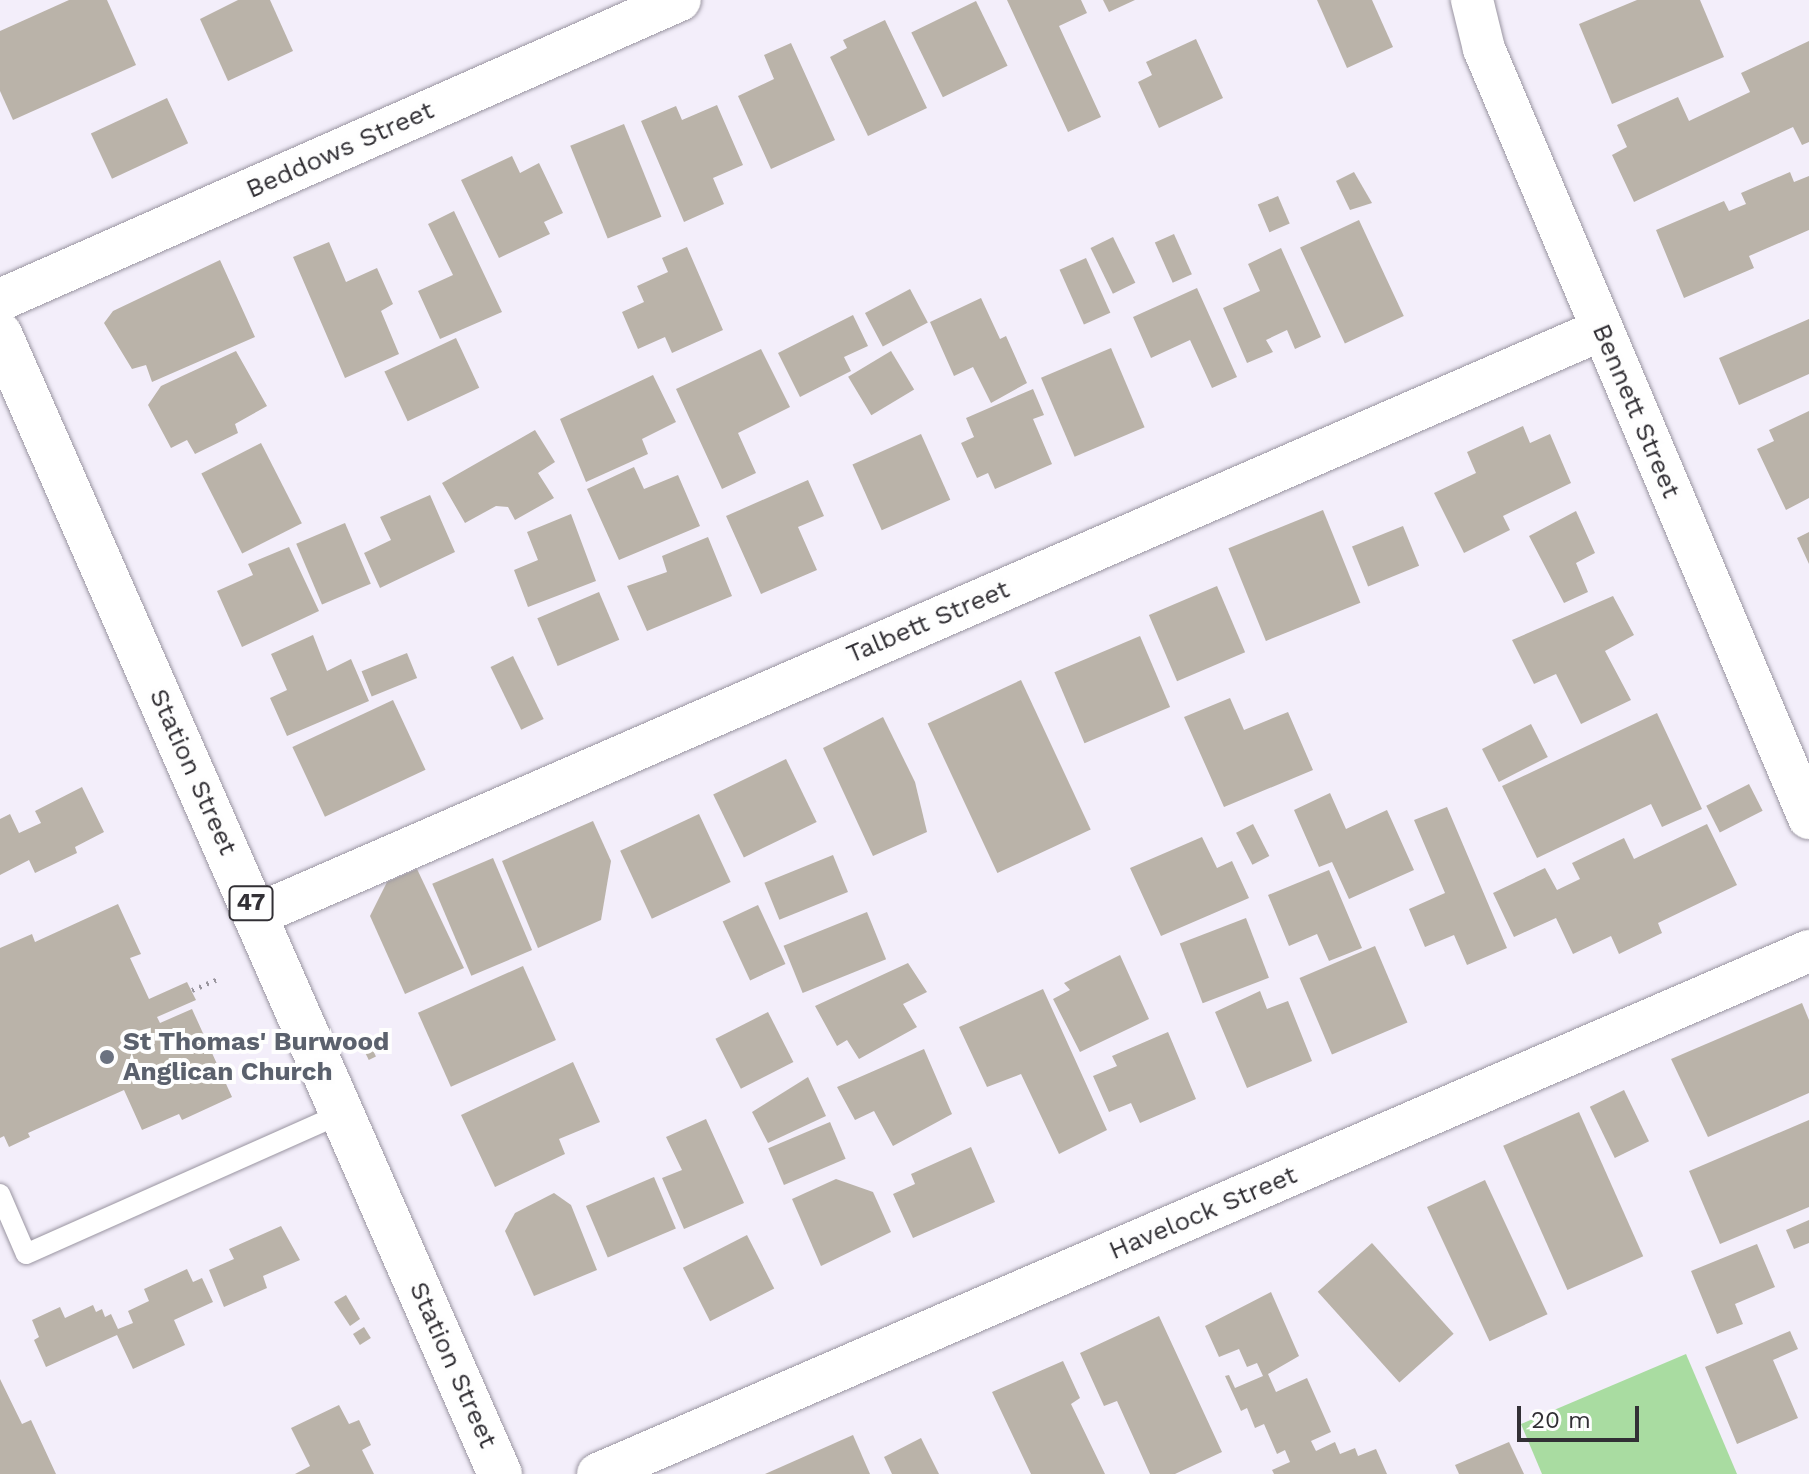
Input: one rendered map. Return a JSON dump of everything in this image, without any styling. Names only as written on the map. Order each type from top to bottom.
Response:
[{"type":"main road","name":"Station Street","points":[[0,334],[500,1474]]},
{"type":"street","name":"Beddows Street","points":[[0,300],[680,0]]},
{"type":"street","name":"Bennett Street","points":[[1472,0],[1484,49],[1809,818]]},
{"type":"street","name":"Talbett Street","points":[[256,915],[1601,330]]},
{"type":"street","name":"Havelock Street","points":[[598,1474],[1809,951]]},
{"type":"lane","points":[[0,1194],[26,1254],[343,1113]]},
{"type":"path","points":[[192,990],[220,978]]},
{"type":"green space","points":[[1686,1354],[1737,1474],[1542,1474],[1521,1424]]},
{"type":"building","points":[[69,0],[107,0],[136,65],[13,120],[0,91],[0,31]]},
{"type":"building","points":[[238,0],[270,0],[293,51],[228,81],[200,19]]},
{"type":"building","points":[[1007,0],[1081,0],[1087,13],[1059,26],[1101,117],[1068,132]]},
{"type":"building","points":[[1103,0],[1135,0],[1109,12]]},
{"type":"building","points":[[1317,0],[1372,0],[1393,47],[1347,68]]},
{"type":"building","points":[[1637,0],[1700,0],[1724,57],[1612,104],[1579,24]]},
{"type":"building","points":[[976,1],[1008,66],[943,97],[911,33]]},
{"type":"building","points":[[885,20],[927,108],[868,136],[830,57],[847,48],[843,40]]},
{"type":"building","points":[[1196,39],[1223,98],[1159,128],[1138,82],[1152,75],[1146,62]]},
{"type":"building","points":[[1809,41],[1809,142],[1802,145],[1793,127],[1634,202],[1612,155],[1627,147],[1617,125],[1678,97],[1689,121],[1750,92],[1741,73]]},
{"type":"building","points":[[791,43],[835,140],[771,169],[738,96],[774,79],[764,55]]},
{"type":"building","points":[[167,98],[188,143],[112,179],[91,133]]},
{"type":"building","points":[[717,105],[743,165],[713,178],[724,204],[684,222],[641,121],[676,106],[682,120]]},
{"type":"building","points":[[624,124],[661,217],[608,238],[570,146]]},
{"type":"building","points":[[512,156],[520,173],[539,163],[563,213],[544,222],[550,234],[499,258],[461,180]]},
{"type":"building","points":[[1354,172],[1372,203],[1350,210],[1336,181]]},
{"type":"building","points":[[1790,172],[1794,182],[1809,176],[1809,230],[1749,256],[1754,268],[1684,298],[1656,230],[1724,201],[1729,211],[1746,204],[1741,193]]},
{"type":"building","points":[[1278,196],[1290,224],[1269,232],[1258,205]]},
{"type":"building","points":[[454,211],[502,312],[440,339],[418,291],[453,275],[428,224]]},
{"type":"building","points":[[1359,220],[1404,316],[1345,344],[1300,247]]},
{"type":"building","points":[[1174,234],[1192,274],[1173,283],[1155,243]]},
{"type":"building","points":[[1113,237],[1135,283],[1113,294],[1091,248]]},
{"type":"building","points":[[329,242],[346,282],[377,268],[393,304],[381,311],[399,354],[345,378],[293,257]]},
{"type":"building","points":[[687,247],[723,330],[672,353],[665,337],[638,349],[622,312],[644,302],[637,286],[668,272],[662,258]]},
{"type":"building","points":[[1281,248],[1321,337],[1295,349],[1287,330],[1266,340],[1273,352],[1247,363],[1223,308],[1260,291],[1248,264]]},
{"type":"building","points":[[1086,258],[1110,313],[1084,325],[1060,270]]},
{"type":"building","points":[[220,260],[255,337],[152,382],[146,365],[132,369],[104,323],[113,311]]},
{"type":"building","points":[[1197,288],[1237,377],[1212,388],[1190,340],[1151,358],[1133,317]]},
{"type":"building","points":[[910,289],[928,323],[883,346],[865,313]]},
{"type":"building","points":[[981,298],[1000,339],[1006,336],[1027,383],[991,403],[973,367],[954,376],[930,322]]},
{"type":"building","points":[[853,315],[868,346],[844,357],[851,371],[800,397],[778,353]]},
{"type":"building","points":[[1809,319],[1809,374],[1739,405],[1719,358]]},
{"type":"building","points":[[456,338],[479,388],[408,421],[384,371]]},
{"type":"building","points":[[1111,348],[1145,427],[1075,457],[1041,378]]},
{"type":"building","points":[[761,349],[790,407],[738,433],[756,473],[722,489],[676,389]]},
{"type":"building","points":[[236,351],[267,406],[235,424],[238,433],[195,454],[187,440],[171,448],[148,405],[161,386]]},
{"type":"building","points":[[891,351],[914,390],[871,415],[848,377]]},
{"type":"building","points":[[653,375],[676,422],[642,439],[648,454],[586,482],[560,419]]},
{"type":"building","points":[[1033,389],[1044,415],[1033,419],[1052,464],[995,489],[988,473],[977,478],[961,443],[974,437],[966,418]]},
{"type":"building","points":[[1809,411],[1809,498],[1786,510],[1757,449],[1774,441],[1769,430]]},
{"type":"building","points":[[1523,426],[1530,443],[1550,434],[1571,483],[1503,516],[1510,530],[1464,553],[1434,493],[1476,473],[1467,452]]},
{"type":"building","points":[[535,430],[555,462],[538,473],[554,498],[515,520],[508,507],[496,506],[465,523],[442,483]]},
{"type":"building","points":[[921,434],[950,500],[882,530],[852,465]]},
{"type":"building","points":[[261,443],[302,523],[242,554],[201,473]]},
{"type":"building","points":[[634,467],[644,489],[678,475],[700,526],[619,560],[587,489]]},
{"type":"building","points":[[808,480],[824,516],[798,527],[817,570],[761,594],[726,516]]},
{"type":"building","points":[[430,495],[455,552],[380,588],[364,553],[391,540],[380,517]]},
{"type":"building","points":[[1323,510],[1360,603],[1266,641],[1228,548]]},
{"type":"building","points":[[1576,511],[1595,553],[1576,563],[1588,592],[1564,603],[1529,536]]},
{"type":"building","points":[[571,514],[596,581],[528,607],[514,570],[538,560],[527,532]]},
{"type":"building","points":[[345,523],[371,584],[322,604],[296,544]]},
{"type":"building","points":[[1403,526],[1419,566],[1368,586],[1352,547]]},
{"type":"building","points":[[1809,532],[1809,564],[1797,538]]},
{"type":"building","points":[[708,537],[732,596],[647,631],[627,586],[667,572],[662,556]]},
{"type":"building","points":[[289,547],[319,611],[242,647],[217,591],[253,575],[248,564]]},
{"type":"building","points":[[1217,586],[1245,652],[1177,681],[1149,615]]},
{"type":"building","points":[[599,592],[619,640],[558,666],[537,618]]},
{"type":"building","points":[[1613,596],[1634,635],[1605,651],[1631,700],[1581,724],[1556,674],[1534,684],[1512,640]]},
{"type":"building","points":[[313,635],[327,671],[351,659],[369,701],[287,736],[270,698],[287,690],[271,654]]},
{"type":"building","points":[[1140,636],[1170,707],[1084,743],[1054,672]]},
{"type":"building","points":[[407,653],[417,678],[372,696],[362,671]]},
{"type":"building","points":[[513,656],[544,719],[521,730],[491,667]]},
{"type":"building","points":[[1021,680],[1091,830],[997,873],[928,724]]},
{"type":"building","points":[[1230,698],[1244,730],[1288,712],[1313,770],[1224,807],[1184,717]]},
{"type":"building","points":[[393,700],[426,770],[325,817],[292,747]]},
{"type":"building","points":[[1657,713],[1702,809],[1662,827],[1651,804],[1537,858],[1502,786]]},
{"type":"building","points":[[883,717],[915,782],[927,832],[873,856],[823,748]]},
{"type":"building","points":[[1531,724],[1548,757],[1499,782],[1482,749]]},
{"type":"building","points":[[786,759],[817,822],[744,857],[713,795]]},
{"type":"building","points":[[1749,784],[1763,811],[1720,833],[1706,806]]},
{"type":"building","points":[[82,787],[104,832],[75,847],[77,853],[35,873],[29,860],[0,875],[0,819],[10,814],[19,833],[41,823],[35,811]]},
{"type":"building","points":[[1330,793],[1346,829],[1387,810],[1414,870],[1349,899],[1332,862],[1319,867],[1294,810]]},
{"type":"building","points":[[1447,807],[1507,948],[1467,965],[1454,935],[1425,947],[1409,909],[1445,893],[1414,820]]},
{"type":"building","points":[[699,814],[731,882],[652,919],[620,851]]},
{"type":"building","points":[[593,821],[611,861],[601,920],[538,948],[502,861]]},
{"type":"building","points":[[1253,824],[1269,856],[1252,865],[1236,833]]},
{"type":"building","points":[[1707,824],[1737,885],[1658,923],[1662,933],[1619,954],[1611,936],[1573,954],[1556,918],[1514,937],[1493,893],[1545,868],[1557,890],[1580,879],[1572,863],[1624,838],[1634,859]]},
{"type":"building","points":[[1202,837],[1217,868],[1232,861],[1249,898],[1161,936],[1130,868]]},
{"type":"building","points":[[833,855],[848,892],[779,920],[764,883]]},
{"type":"building","points":[[493,858],[532,950],[471,976],[432,884]]},
{"type":"building","points":[[417,869],[464,968],[405,994],[370,916],[387,882]]},
{"type":"building","points":[[1329,870],[1362,948],[1329,961],[1317,934],[1289,946],[1268,895]]},
{"type":"building","name":"St Thomas' Burwood Anglican Church","points":[[118,904],[141,954],[130,958],[149,999],[187,982],[196,1000],[157,1017],[160,1023],[192,1009],[232,1097],[182,1120],[179,1114],[142,1130],[124,1090],[28,1133],[30,1137],[9,1147],[4,1136],[0,1138],[0,948],[32,934],[35,942]]},
{"type":"building","points":[[758,905],[785,964],[750,980],[723,921]]},
{"type":"building","points":[[867,912],[886,959],[803,993],[784,946]]},
{"type":"building","points":[[1246,918],[1269,978],[1203,1003],[1180,943]]},
{"type":"building","points":[[1375,946],[1407,1022],[1332,1054],[1300,978]]},
{"type":"building","points":[[1120,955],[1149,1019],[1080,1052],[1053,999],[1070,990],[1064,983]]},
{"type":"building","points":[[908,963],[927,992],[903,1004],[917,1027],[859,1059],[847,1040],[837,1046],[815,1006]]},
{"type":"building","points":[[523,966],[556,1040],[451,1087],[418,1013]]},
{"type":"building","points":[[1043,989],[1107,1130],[1059,1154],[1021,1074],[987,1087],[959,1027]]},
{"type":"building","points":[[1260,991],[1267,1009],[1288,1001],[1312,1061],[1247,1088],[1215,1012]]},
{"type":"building","points":[[1802,1003],[1809,1020],[1809,1093],[1708,1137],[1671,1059]]},
{"type":"building","points":[[768,1012],[793,1062],[741,1089],[715,1039]]},
{"type":"building","points":[[1168,1032],[1196,1099],[1140,1123],[1131,1103],[1109,1112],[1093,1076],[1117,1066],[1112,1056]]},
{"type":"building","points":[[365,1034],[376,1056],[369,1060],[358,1038]]},
{"type":"building","points":[[924,1049],[952,1114],[893,1146],[874,1111],[855,1120],[837,1087]]},
{"type":"building","points":[[573,1062],[600,1122],[559,1139],[565,1154],[495,1187],[461,1115]]},
{"type":"building","points":[[808,1077],[826,1116],[768,1143],[752,1112]]},
{"type":"building","points":[[1624,1090],[1649,1141],[1615,1158],[1590,1107]]},
{"type":"building","points":[[1579,1112],[1643,1256],[1567,1290],[1503,1146]]},
{"type":"building","points":[[706,1119],[744,1203],[684,1229],[662,1178],[682,1170],[666,1137]]},
{"type":"building","points":[[1809,1120],[1809,1207],[1720,1244],[1689,1171]]},
{"type":"building","points":[[830,1122],[846,1159],[784,1185],[768,1148]]},
{"type":"building","points":[[971,1147],[995,1202],[913,1238],[893,1194],[915,1184],[911,1174]]},
{"type":"building","points":[[654,1177],[676,1229],[608,1257],[586,1206]]},
{"type":"building","points":[[836,1179],[873,1192],[891,1232],[821,1266],[792,1199]]},
{"type":"building","points":[[1485,1180],[1548,1314],[1490,1341],[1427,1207]]},
{"type":"building","points":[[554,1193],[571,1205],[597,1270],[534,1296],[505,1231],[515,1213]]},
{"type":"building","points":[[1809,1220],[1809,1243],[1794,1249],[1786,1230]]},
{"type":"building","points":[[281,1226],[300,1260],[263,1276],[267,1288],[224,1307],[209,1270],[234,1259],[229,1249]]},
{"type":"building","points":[[747,1235],[774,1288],[710,1321],[683,1268]]},
{"type":"building","points":[[1372,1243],[1454,1334],[1399,1383],[1318,1292]]},
{"type":"building","points":[[1757,1244],[1775,1287],[1735,1304],[1743,1324],[1717,1334],[1691,1271]]},
{"type":"building","points":[[187,1269],[193,1282],[202,1278],[213,1302],[174,1320],[185,1345],[133,1369],[117,1335],[46,1367],[34,1340],[39,1337],[32,1320],[60,1307],[65,1318],[93,1305],[96,1312],[102,1309],[105,1317],[111,1314],[118,1329],[133,1323],[128,1311],[149,1301],[144,1289]]},
{"type":"building","points":[[1271,1292],[1299,1356],[1268,1374],[1276,1392],[1307,1378],[1331,1432],[1311,1441],[1316,1451],[1335,1442],[1340,1454],[1355,1448],[1358,1456],[1376,1449],[1387,1474],[1274,1474],[1272,1470],[1290,1462],[1285,1450],[1277,1454],[1264,1424],[1255,1428],[1247,1408],[1241,1411],[1225,1376],[1229,1375],[1235,1388],[1263,1376],[1257,1363],[1247,1367],[1239,1349],[1219,1357],[1205,1326]]},
{"type":"building","points":[[346,1295],[360,1319],[350,1326],[334,1302]]},
{"type":"building","points":[[1159,1316],[1222,1452],[1175,1474],[1150,1474],[1117,1401],[1104,1406],[1080,1353]]},
{"type":"building","points":[[364,1327],[371,1338],[360,1345],[353,1334]]},
{"type":"building","points":[[1790,1331],[1798,1349],[1773,1360],[1798,1418],[1737,1444],[1705,1367]]},
{"type":"building","points":[[1063,1361],[1080,1398],[1071,1404],[1105,1474],[1031,1474],[992,1392]]},
{"type":"building","points":[[0,1379],[22,1424],[31,1420],[56,1474],[0,1474]]},
{"type":"building","points":[[339,1405],[349,1424],[359,1420],[371,1445],[362,1450],[374,1474],[295,1474],[310,1466],[291,1428]]},
{"type":"building","points":[[853,1435],[870,1474],[765,1474]]},
{"type":"building","points":[[921,1438],[939,1474],[892,1474],[884,1457]]},
{"type":"building","points":[[1509,1442],[1524,1474],[1459,1474],[1455,1465]]},
{"type":"place","name":"St Thomas' Burwood Anglican Church","points":[[107,1057]]}]
